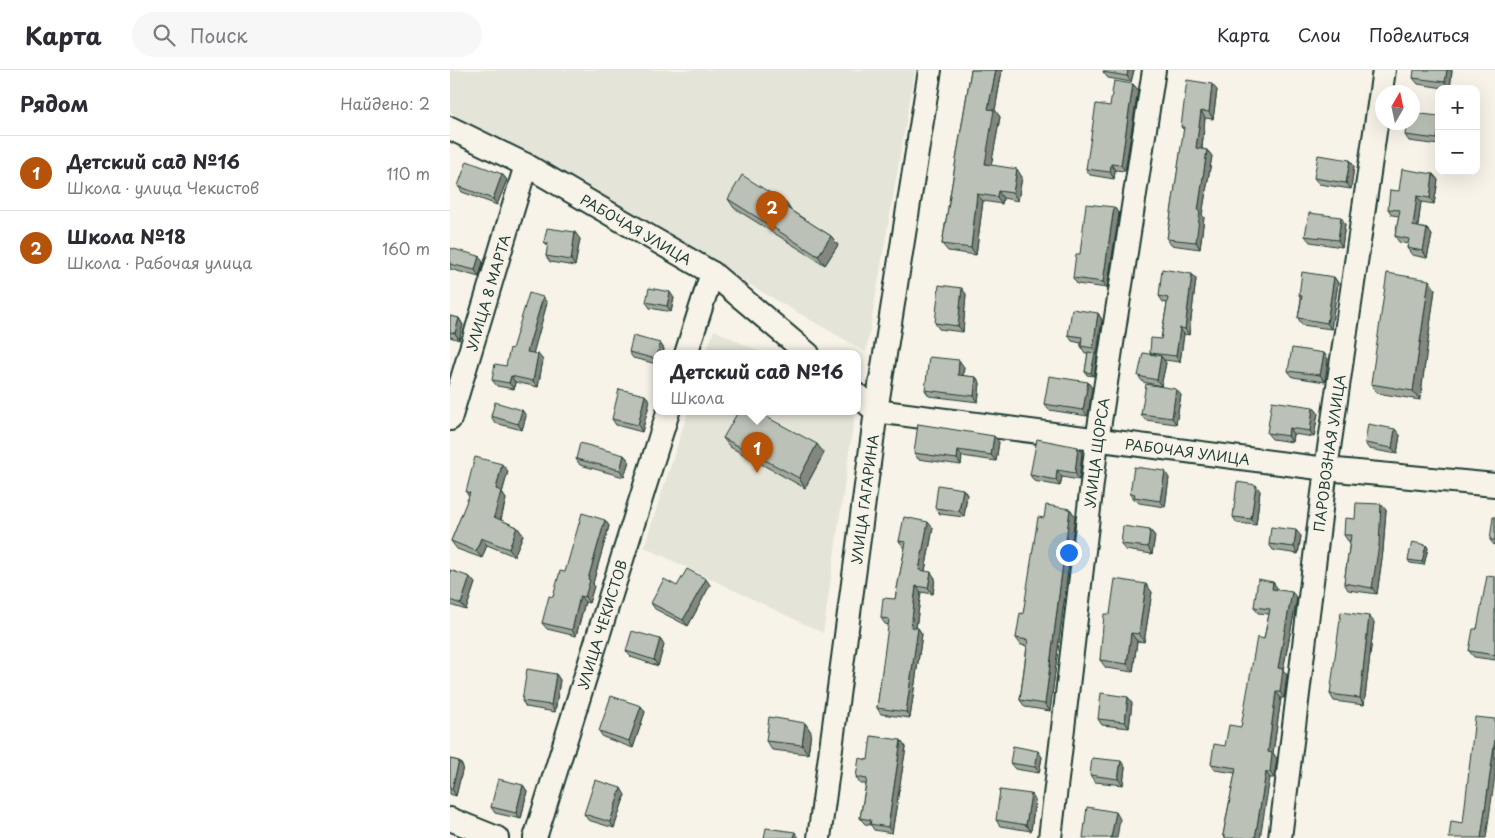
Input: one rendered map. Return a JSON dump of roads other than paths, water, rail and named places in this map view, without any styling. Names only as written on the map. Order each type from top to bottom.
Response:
[{"type":"street","name":"УЛИЦА ГАГАРИНА","points":[[819,838],[876,411],[930,70]]},
{"type":"street","name":"УЛИЦА ЩОРСА","points":[[1050,838],[1097,441],[1154,70]]},
{"type":"street","name":"ПАРОВОЗНАЯ УЛИЦА","points":[[1280,838],[1326,469],[1384,70]]},
{"type":"street","name":"РАБОЧАЯ УЛИЦА","points":[[450,128],[526,165],[712,273],[803,350]]},
{"type":"street","name":"УЛИЦА 8 МАРТА","points":[[450,419],[526,165]]},
{"type":"street","points":[[687,350],[712,273]]},
{"type":"street","points":[[861,398],[876,411]]},
{"type":"street","name":"РАБОЧАЯ УЛИЦА","points":[[876,411],[1097,441],[1326,469],[1495,485]]},
{"type":"street","name":"УЛИЦА ЧЕКИСТОВ","points":[[535,838],[667,415]]},
{"type":"street","points":[[450,820],[496,838]]},
{"type":"place","name":"Школа №18","points":[[772,232]]},
{"type":"place","name":"Детский сад №16","points":[[757,473]]}]
